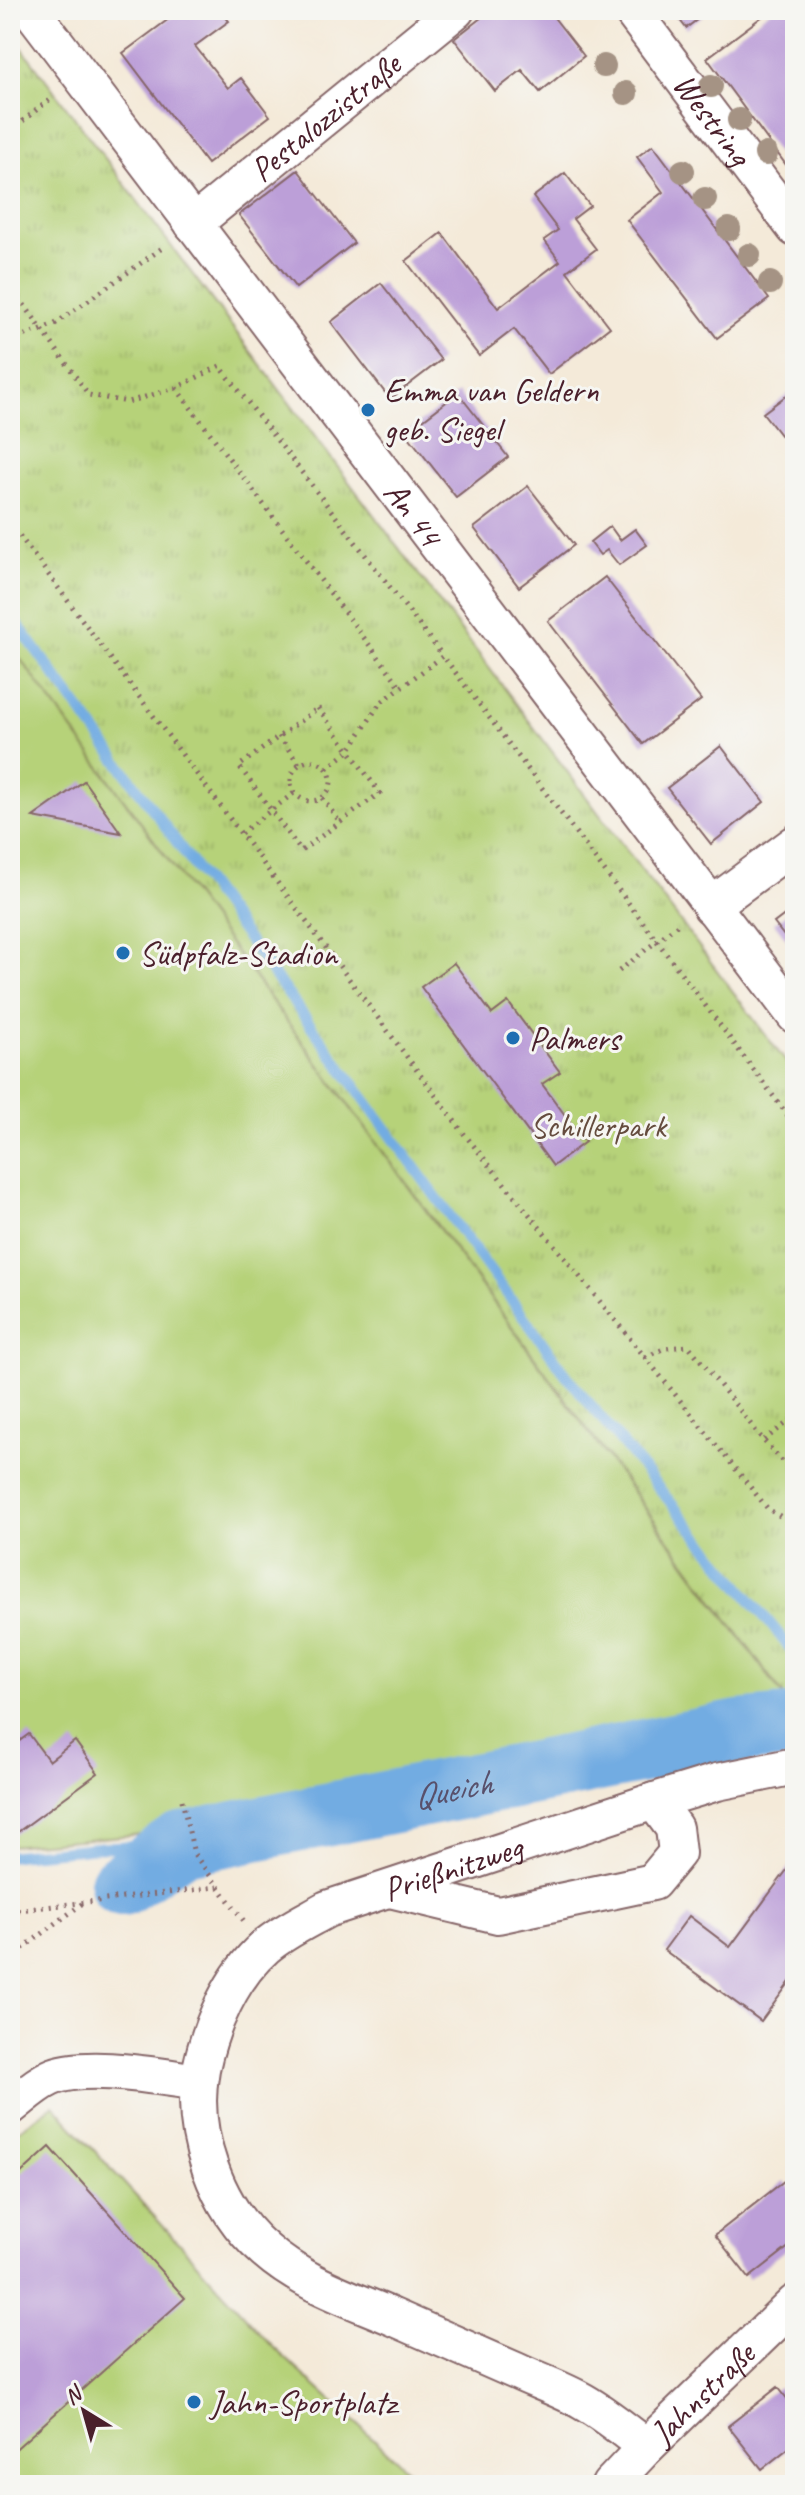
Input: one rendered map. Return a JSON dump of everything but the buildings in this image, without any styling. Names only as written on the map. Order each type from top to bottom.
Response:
[{"type":"street","name":"An 44","points":[[31,10],[795,1015]]},
{"type":"street","name":"Pestalozzistraße","points":[[193,224],[456,10]]},
{"type":"street","name":"Westring","points":[[631,10],[795,228]]},
{"type":"street","points":[[709,903],[795,844]]},
{"type":"street","name":"Prießnitzweg","points":[[646,2447],[581,2401],[313,2283],[263,2249],[237,2218],[220,2191],[208,2162],[198,2100],[206,2047],[219,2014],[240,1977],[264,1948],[290,1929],[327,1909],[654,1801],[717,1782],[795,1766]]},
{"type":"street","points":[[390,1889],[498,1915],[653,1882],[677,1853],[674,1828],[654,1801]]},
{"type":"street","points":[[10,2107],[51,2077],[70,2072],[97,2071],[199,2082]]},
{"type":"street","name":"Jahnstraße","points":[[610,2485],[795,2303]]},
{"type":"path","points":[[10,131],[80,76]]},
{"type":"path","points":[[10,341],[55,324],[193,224]]},
{"type":"path","points":[[10,285],[89,395],[128,402],[176,388],[220,366],[443,656],[795,1125]]},
{"type":"path","points":[[176,388],[401,687]]},
{"type":"path","points":[[10,523],[465,1135],[768,1509],[795,1525]]},
{"type":"path","points":[[327,768],[349,751],[380,703],[443,656]]},
{"type":"path","points":[[318,708],[349,751],[380,793],[301,851],[239,766],[318,708]]},
{"type":"path","points":[[279,736],[299,764]]},
{"type":"path","points":[[316,761],[327,768],[332,782],[322,798],[309,802],[294,793],[291,776],[299,764],[316,761]]},
{"type":"path","points":[[241,833],[294,793]]},
{"type":"path","points":[[322,798],[340,822]]},
{"type":"path","points":[[619,971],[709,903]]},
{"type":"path","points":[[645,1357],[666,1348],[689,1346],[795,1475]]},
{"type":"path","points":[[764,1441],[795,1417]]},
{"type":"path","points":[[182,1800],[194,1854],[264,1948]]},
{"type":"path","points":[[10,1911],[218,1887]]},
{"type":"path","points":[[10,1958],[85,1902]]},
{"type":"green space","name":"Schillerpark","points":[[10,32],[795,1074],[795,1711],[10,645]]},
{"type":"green space","name":"Südpfalz-Stadion","points":[[10,645],[794,1711],[189,1830],[10,1846],[10,1727],[14,1723],[10,1718]]},
{"type":"green space","points":[[53,2105],[272,2346],[424,2485],[10,2485],[10,2136]]},
{"type":"waterway","points":[[10,614],[567,1376],[795,1654]]},
{"type":"waterway","name":"Queich","points":[[122,1884],[180,1844],[738,1732],[795,1726]]},
{"type":"waterway","points":[[10,1856],[103,1847],[180,1844]]},
{"type":"place","name":"Emma van Geldern geb. Siegel","points":[[368,410]]},
{"type":"place","name":"Südpfalz-Stadion","points":[[123,953]]},
{"type":"place","name":"Palmers","points":[[513,1038]]},
{"type":"place","name":"Jahn-Sportplatz","points":[[194,2402]]}]
